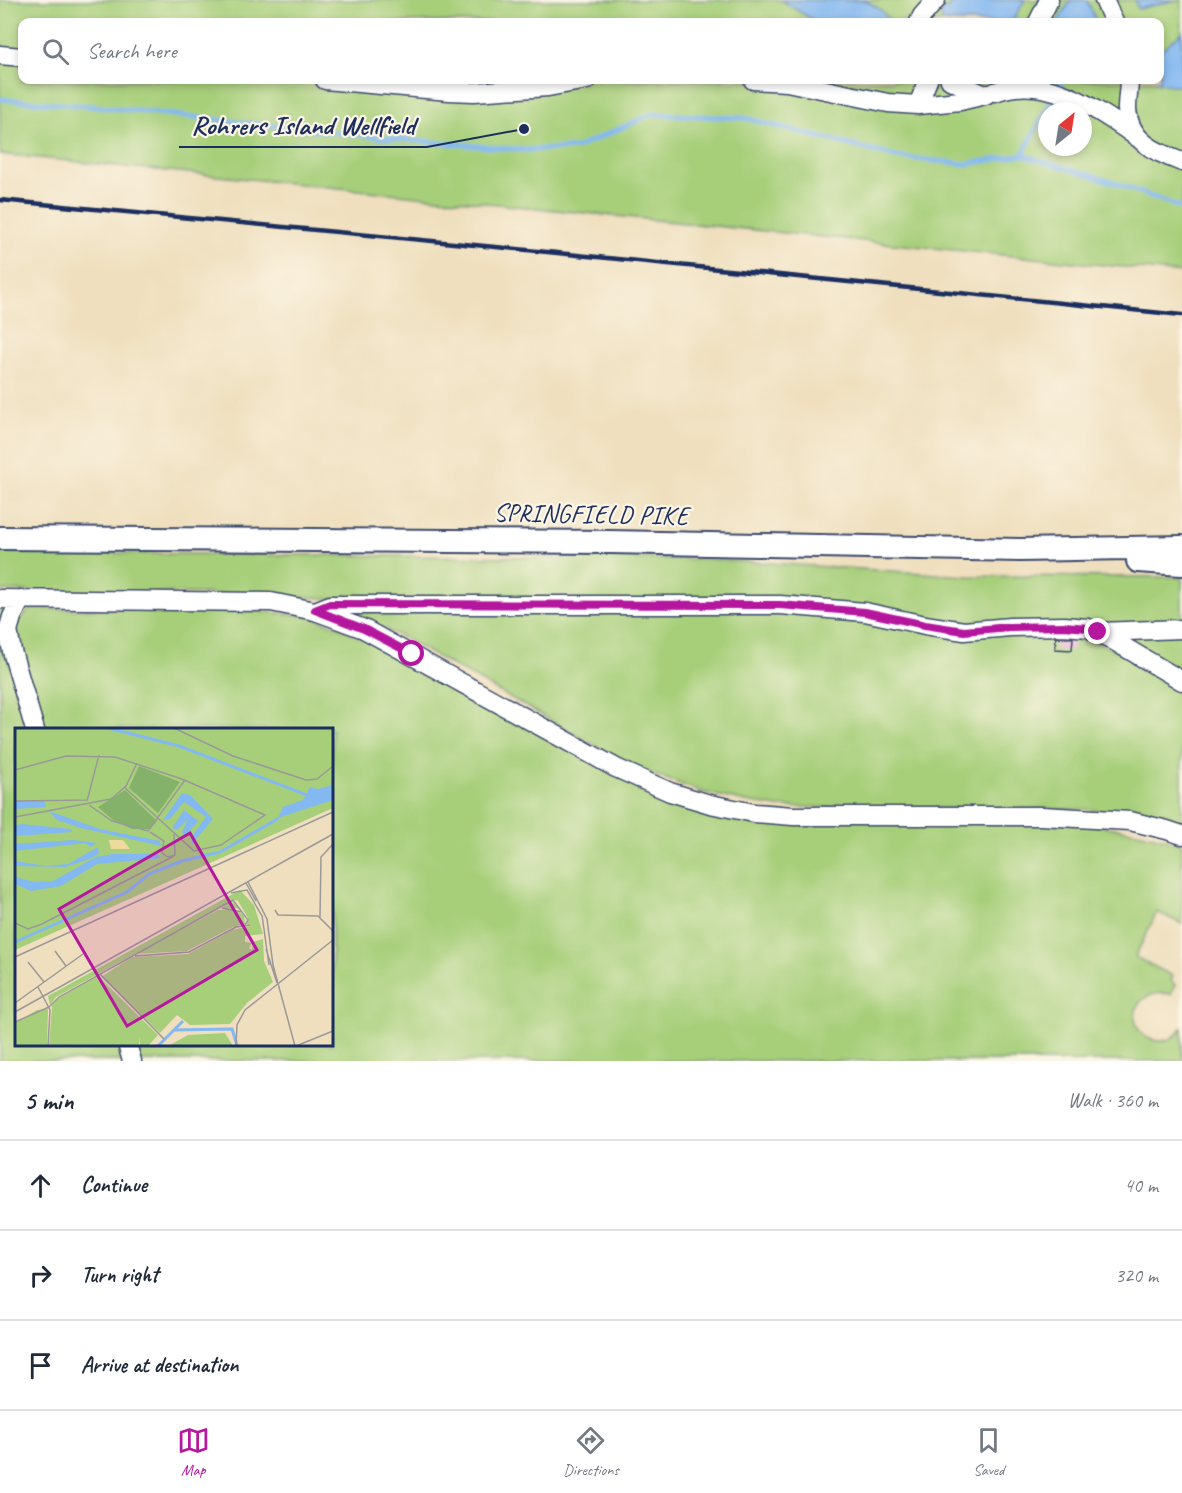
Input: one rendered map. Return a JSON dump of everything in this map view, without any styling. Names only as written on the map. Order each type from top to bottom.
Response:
[{"type":"main road","name":"SPRINGFIELD PIKE","points":[[0,538],[610,542],[1020,550],[1182,547]]},
{"type":"main road","points":[[1020,550],[1182,564]]},
{"type":"lane","points":[[920,18],[936,0]]},
{"type":"lane","points":[[1040,18],[1049,0]]},
{"type":"lane","points":[[1104,0],[1112,18]]},
{"type":"lane","points":[[0,56],[18,57]]},
{"type":"lane","points":[[370,84],[474,92],[565,84]]},
{"type":"lane","points":[[797,84],[888,103],[918,105],[960,101],[995,89],[1034,86],[1086,105],[1140,139]]},
{"type":"lane","points":[[918,105],[926,84]]},
{"type":"lane","points":[[970,84],[995,89]]},
{"type":"lane","points":[[1129,84],[1127,108],[1136,135],[1162,155],[1182,162]]},
{"type":"lane","points":[[0,599],[271,602],[315,610],[364,629],[616,768],[670,792],[710,804],[754,813],[793,816],[1042,816],[1130,821],[1182,835]]},
{"type":"lane","points":[[21,599],[8,631],[35,728]]},
{"type":"lane","points":[[315,610],[330,604],[780,605],[865,612],[964,631],[1064,626],[1088,628],[1098,632],[1182,681]]},
{"type":"lane","points":[[1098,632],[1182,628]]},
{"type":"lane","points":[[128,1046],[132,1061]]},
{"type":"green space","points":[[0,0],[1182,0],[1182,273],[0,154]]},
{"type":"green space","points":[[0,552],[705,559],[968,576],[1175,577],[1182,578],[1182,625],[961,624],[876,610],[337,599],[237,594],[0,591]]},
{"type":"green space","points":[[0,608],[4,608],[2,639],[29,728],[15,728],[15,1046],[121,1046],[125,1061],[0,1061]]},
{"type":"green space","points":[[31,609],[238,609],[307,616],[338,626],[699,810],[1086,824],[1134,831],[1182,844],[1182,924],[1157,912],[1135,957],[1173,976],[1171,979],[1175,985],[1171,994],[1156,994],[1145,998],[1138,1005],[1135,1014],[1140,1032],[1158,1041],[1172,1038],[1182,1028],[1182,1061],[139,1061],[134,1046],[333,1046],[333,728],[42,728],[16,640],[16,625]]},
{"type":"green space","points":[[341,609],[779,609],[1076,631],[1182,684],[1182,827],[1139,814],[1083,809],[779,807],[702,792],[636,768],[400,636]]},
{"type":"green space","points":[[1182,632],[1182,676],[1110,633]]},
{"type":"water","points":[[781,0],[865,0],[881,10],[888,18],[810,18]]},
{"type":"water","points":[[960,0],[1025,0],[1014,18],[942,18],[941,11]]},
{"type":"water","points":[[1071,0],[1087,0],[1095,18],[1060,18]]},
{"type":"water","points":[[1135,0],[1176,0],[1138,9]]},
{"type":"water","points":[[1182,32],[1182,87],[1164,83],[1164,48]]},
{"type":"building","points":[[1056,637],[1073,638],[1072,650],[1055,649]]},
{"type":"waterway","points":[[1022,155],[1061,84]]},
{"type":"waterway","points":[[0,99],[101,107],[385,138],[525,150],[576,148],[652,114],[745,118],[897,157],[966,164],[1022,155],[1116,183],[1182,208]]},
{"type":"railway","points":[[0,200],[1182,315]]},
{"type":"place","name":"Rohrers Island Wellfield","points":[[524,129]]},
{"type":"route","points":[[412,654],[364,629],[315,610],[330,604],[780,605],[865,612],[964,631],[1064,626],[1088,628],[1098,632]]}]
